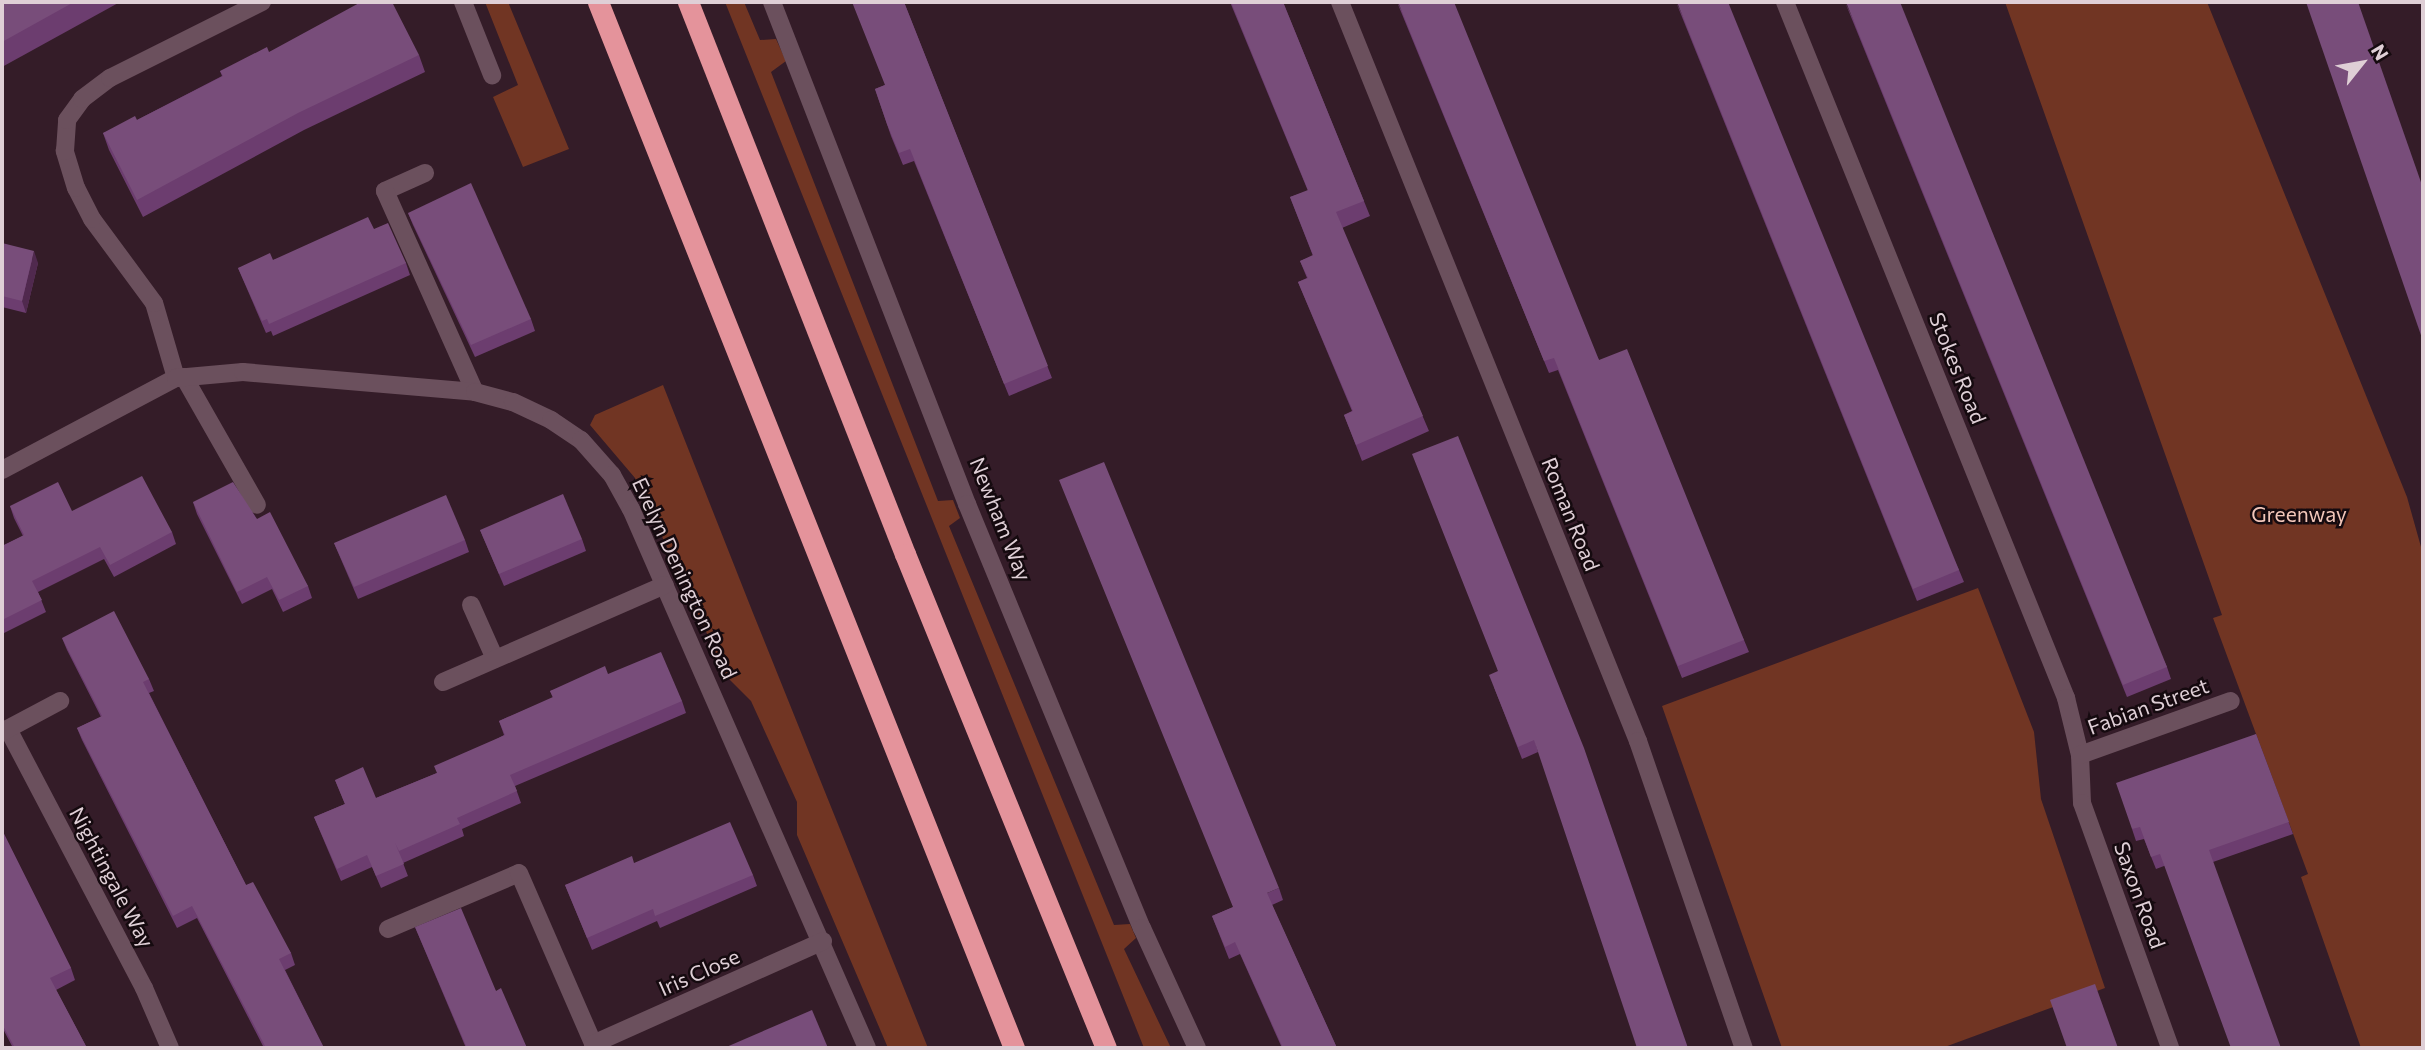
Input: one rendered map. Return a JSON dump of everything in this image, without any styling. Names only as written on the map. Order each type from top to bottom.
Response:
[{"type":"highway","points":[[598,2],[1014,1048]]},
{"type":"highway","points":[[688,2],[905,554],[1106,1048]]},
{"type":"street","points":[[257,505],[180,378],[154,303],[92,219],[76,188],[65,151],[67,120],[82,99],[110,78],[262,2]]},
{"type":"street","points":[[463,2],[492,75]]},
{"type":"street","name":"Newham Way","points":[[772,2],[967,503],[1142,928],[1197,1048]]},
{"type":"street","name":"Roman Road","points":[[1340,2],[1637,741],[1744,1048]]},
{"type":"street","name":"Stokes Road","points":[[1785,2],[2063,690],[2080,755]]},
{"type":"street","points":[[425,173],[385,191],[475,392]]},
{"type":"street","name":"Evelyn Denington Road","points":[[180,378],[243,372],[475,392],[513,402],[581,440],[612,475],[665,584],[823,941],[867,1048]]},
{"type":"street","points":[[2,470],[180,378]]},
{"type":"street","points":[[443,682],[665,584]]},
{"type":"street","points":[[471,605],[495,659]]},
{"type":"street","points":[[5,730],[60,701]]},
{"type":"street","name":"Fabian Street","points":[[2080,755],[2231,701]]},
{"type":"street","name":"Nightingale Way","points":[[5,730],[144,989],[170,1048]]},
{"type":"street","name":"Saxon Road","points":[[2080,755],[2082,803],[2170,1048]]},
{"type":"street","points":[[388,929],[519,873],[594,1046]]},
{"type":"street","name":"Iris Close","points":[[594,1046],[823,941]]},
{"type":"green space","points":[[485,2],[508,2],[569,149],[523,167],[493,97],[518,85]]},
{"type":"green space","points":[[725,2],[744,2],[760,40],[776,39],[786,61],[771,72],[938,501],[953,500],[960,518],[949,526],[1114,925],[1130,924],[1136,938],[1124,949],[1171,1048],[1144,1048]]},
{"type":"green space","name":"Greenway","points":[[2005,2],[2207,2],[2407,497],[2423,554],[2423,1048],[2361,1048],[2301,877],[2308,874],[2213,618],[2222,615]]},
{"type":"green space","points":[[663,385],[928,1048],[888,1048],[797,835],[797,802],[751,701],[727,677],[635,478],[590,425],[595,415]]},
{"type":"green space","points":[[1978,588],[2034,732],[2041,799],[2105,988],[1942,1048],[1782,1048],[1662,706]]},
{"type":"building","points":[[2,2],[74,2],[2,42]]},
{"type":"building","points":[[361,2],[392,2],[419,55],[298,113],[137,200],[103,133],[135,116],[137,120],[223,76],[220,71],[267,47],[269,52]]},
{"type":"building","points":[[852,2],[904,2],[1048,366],[1004,384],[910,149],[899,153],[887,124],[875,89],[885,85]]},
{"type":"building","points":[[1231,2],[1283,2],[1364,201],[1336,212],[1423,416],[1356,445],[1344,415],[1353,411],[1298,282],[1308,278],[1300,261],[1313,255],[1290,197],[1308,190]]},
{"type":"building","points":[[1398,2],[1454,2],[1599,360],[1627,349],[1744,640],[1678,666],[1554,358],[1544,361]]},
{"type":"building","points":[[1677,2],[1728,2],[1959,570],[1913,589]]},
{"type":"building","points":[[1846,2],[1900,2],[2167,667],[2123,685]]},
{"type":"building","points":[[2306,2],[2358,2],[2423,188],[2423,341]]},
{"type":"building","points":[[471,183],[531,319],[471,345],[408,213]]},
{"type":"building","points":[[368,217],[374,229],[388,223],[406,263],[269,324],[267,319],[262,321],[238,268],[270,253],[273,260]]},
{"type":"building","points":[[2,243],[34,251],[22,301],[2,296]]},
{"type":"building","points":[[1458,436],[1584,748],[1688,1048],[1637,1048],[1534,740],[1518,747],[1489,675],[1498,671],[1412,454]]},
{"type":"building","points":[[1104,462],[1279,888],[1267,893],[1337,1048],[1283,1048],[1235,942],[1225,947],[1212,916],[1233,907],[1059,480]]},
{"type":"building","points":[[142,476],[172,532],[110,565],[100,547],[32,581],[42,600],[2,620],[2,546],[24,535],[10,506],[58,482],[72,511]]},
{"type":"building","points":[[233,482],[257,519],[270,512],[308,586],[279,600],[267,577],[237,592],[193,502]]},
{"type":"building","points":[[563,494],[582,539],[499,574],[480,530]]},
{"type":"building","points":[[446,495],[465,540],[354,587],[334,543]]},
{"type":"building","points":[[114,611],[149,679],[143,682],[246,885],[253,882],[291,953],[279,959],[324,1048],[266,1048],[192,906],[173,916],[77,728],[102,716],[62,638]]},
{"type":"building","points":[[661,652],[682,701],[510,775],[517,791],[457,818],[460,824],[399,851],[395,843],[404,864],[376,876],[367,855],[337,869],[314,817],[345,804],[335,780],[363,767],[376,798],[437,773],[434,766],[505,735],[499,721],[553,697],[550,691],[605,666],[608,674]]},
{"type":"building","points":[[2256,734],[2289,822],[2209,850],[2281,1048],[2231,1048],[2160,854],[2151,857],[2140,827],[2132,829],[2116,783]]},
{"type":"building","points":[[730,822],[753,875],[655,916],[653,909],[587,938],[565,885],[632,856],[634,863]]},
{"type":"building","points":[[2,830],[71,968],[50,978],[87,1048],[15,1048],[2,1024]]},
{"type":"building","points":[[461,908],[496,991],[501,988],[527,1048],[467,1048],[415,927]]},
{"type":"building","points":[[2095,984],[2118,1048],[2067,1048],[2050,1000]]},
{"type":"building","points":[[812,1010],[828,1048],[724,1048]]}]
